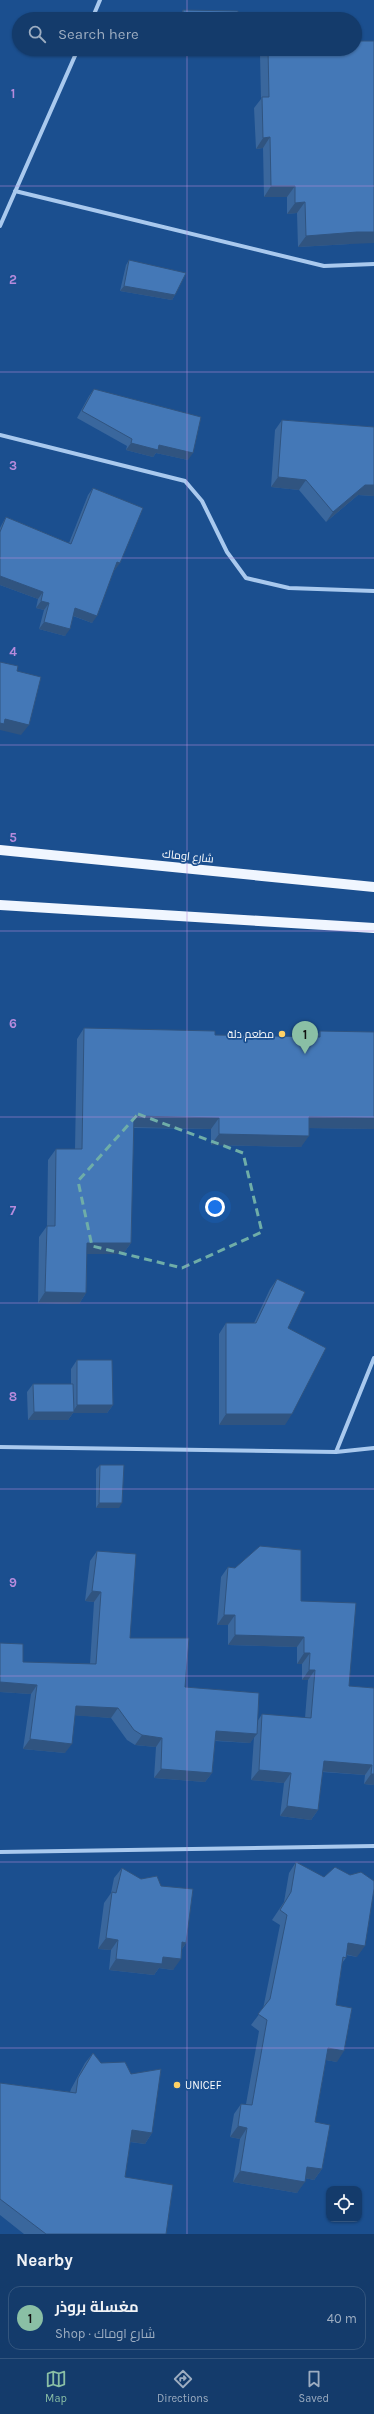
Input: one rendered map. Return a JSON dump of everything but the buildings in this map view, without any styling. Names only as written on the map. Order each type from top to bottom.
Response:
[{"type":"main road","name":"شارع اوماك","points":[[0,850],[374,887]]},
{"type":"main road","points":[[0,905],[374,928]]},
{"type":"street","points":[[95,12],[100,0]]},
{"type":"street","points":[[0,226],[75,56]]},
{"type":"street","points":[[15,191],[324,266],[374,264]]},
{"type":"street","points":[[0,435],[185,481],[202,501],[227,552],[246,578],[289,588],[374,591]]},
{"type":"street","points":[[336,1452],[374,1358]]},
{"type":"street","points":[[0,1446],[336,1452],[374,1448]]},
{"type":"street","points":[[0,1852],[374,1846]]},
{"type":"highlighted area","points":[[138,1114],[243,1153],[262,1232],[182,1268],[92,1246],[78,1181]]},
{"type":"place","name":"مطعم دلة","points":[[282,1034]]},
{"type":"place","name":"مغسلة بروذر","points":[[305,1054]]},
{"type":"place","name":"UNICEF","points":[[177,2085]]}]
